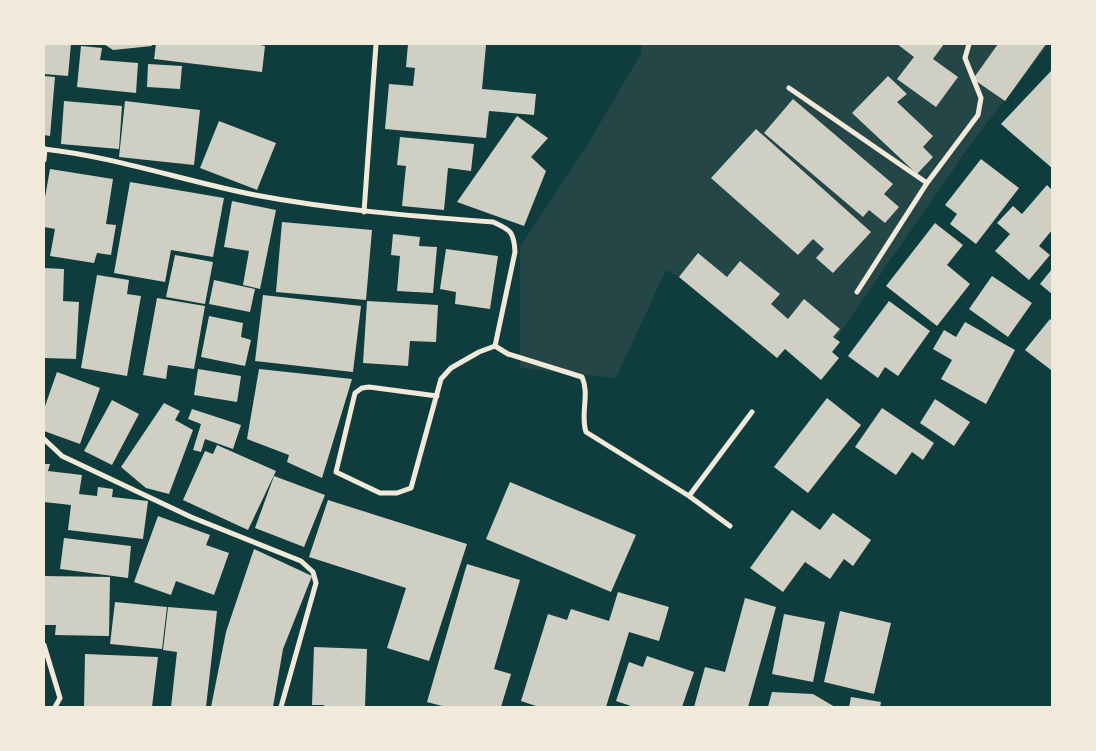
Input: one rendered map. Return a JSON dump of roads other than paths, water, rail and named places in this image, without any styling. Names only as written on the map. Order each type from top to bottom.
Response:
[{"type":"street","points":[[364,212],[376,44]]},
{"type":"street","points":[[858,292],[926,183],[978,115],[981,98],[965,58],[969,44]]},
{"type":"street","points":[[789,88],[926,183]]},
{"type":"street","points":[[44,160],[45,149],[80,154],[254,195],[364,212],[493,222],[508,229],[514,238],[515,252],[496,346]]},
{"type":"street","points":[[437,396],[369,387],[362,388],[355,393],[336,472],[380,492],[396,493],[411,488],[437,396],[441,379],[445,373],[479,352],[496,346]]},
{"type":"street","points":[[496,346],[508,354],[582,377],[586,390],[584,416],[586,432],[690,496],[730,526]]},
{"type":"street","points":[[690,496],[752,412]]},
{"type":"street","points":[[44,438],[62,456],[190,517],[301,561],[313,572],[316,583],[281,707]]},
{"type":"street","points":[[44,645],[60,698],[55,707]]}]
